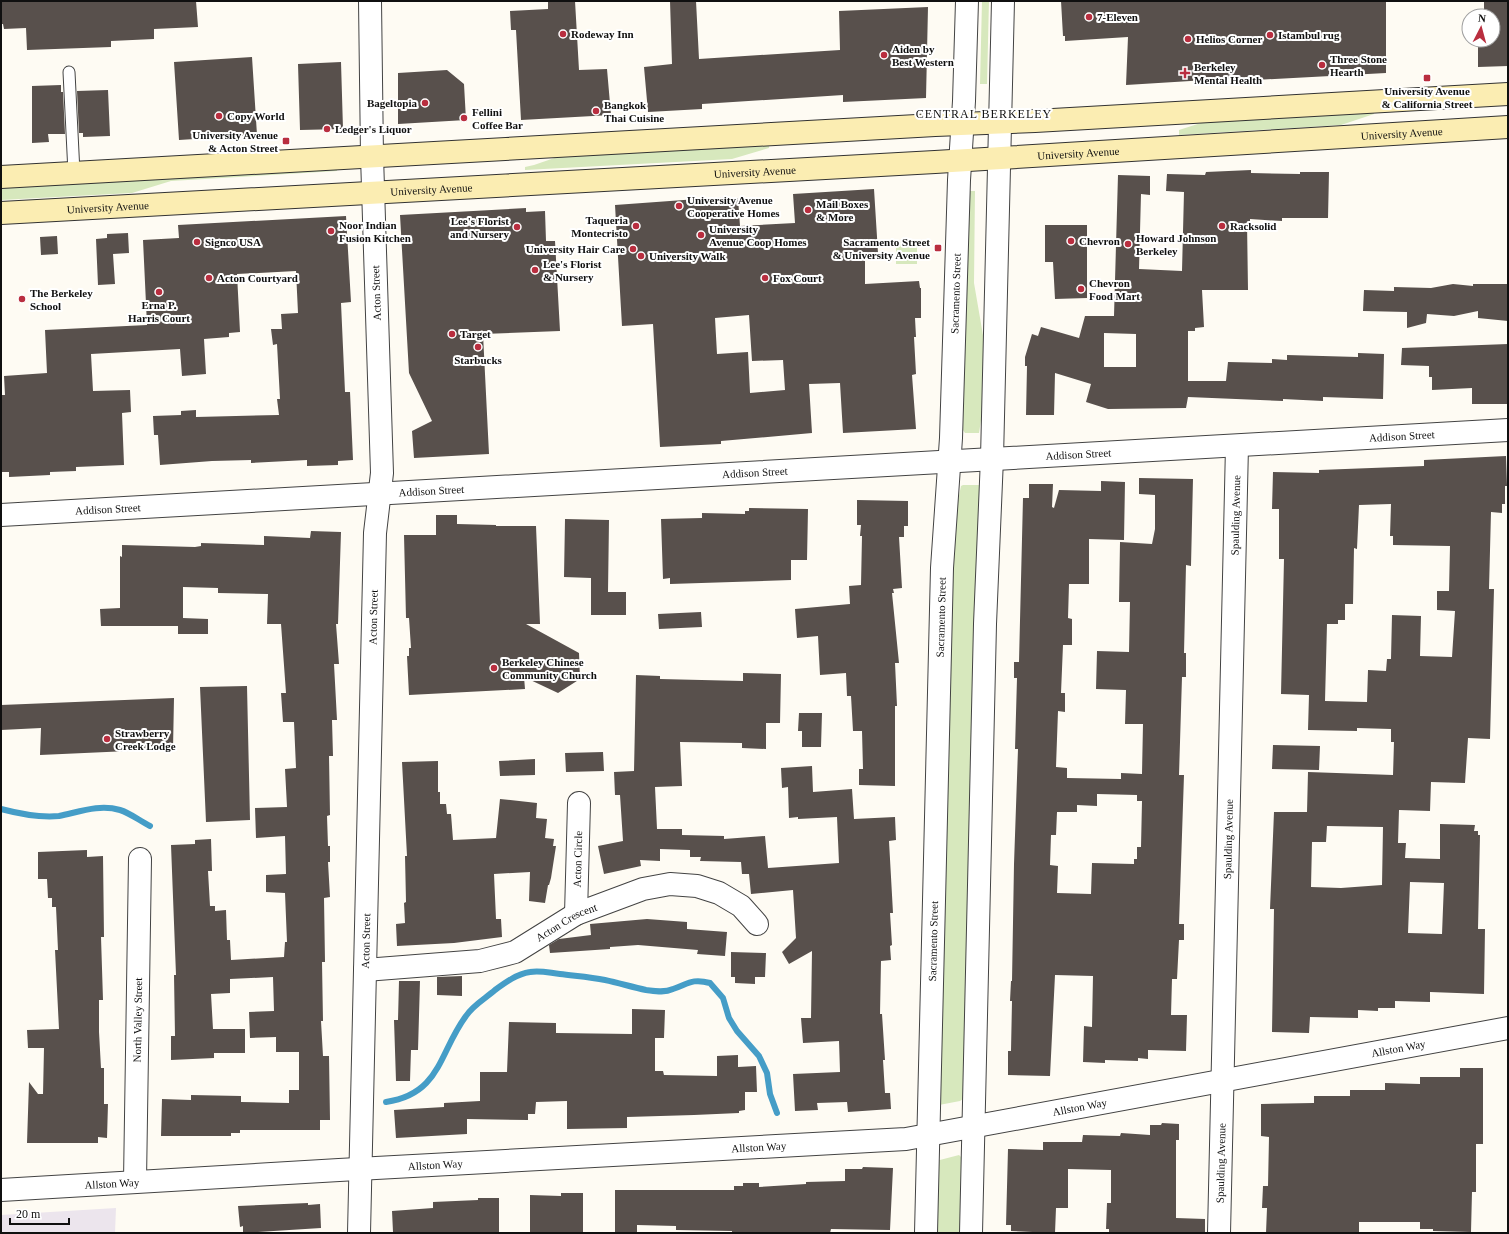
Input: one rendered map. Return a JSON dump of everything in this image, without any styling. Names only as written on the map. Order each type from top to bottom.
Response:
[{"type":"main road","points":[[1,177],[1508,94]]},
{"type":"main road","name":"University Avenue","points":[[1,213],[999,158],[1508,127]]},
{"type":"street","name":"Acton Street","points":[[359,1233],[359,1169],[375,532],[382,473],[372,156],[370,1]]},
{"type":"street","name":"Sacramento Street","points":[[926,1233],[942,568],[950,462],[967,1]]},
{"type":"street","points":[[971,1233],[985,624],[992,458],[1003,1]]},
{"type":"street","name":"Addison Street","points":[[1,515],[1508,430]]},
{"type":"street","name":"Spaulding Avenue","points":[[1219,1233],[1237,446]]},
{"type":"street","name":"Acton Circle","points":[[576,914],[579,803]]},
{"type":"street","name":"North Valley Street","points":[[135,1181],[140,859]]},
{"type":"street","name":"Acton Crescent","points":[[365,970],[480,961],[515,952],[576,914],[644,889],[677,884],[697,886],[719,893],[741,906],[757,924]]},
{"type":"street","name":"Allston Way","points":[[1,1190],[135,1181],[906,1139],[1508,1028]]},
{"type":"lane","points":[[69,72],[74,173]]},
{"type":"shaded area","points":[[116,1208],[115,1233],[1,1233],[1,1215]]},
{"type":"green space","points":[[982,1],[989,1],[987,84],[980,84]]},
{"type":"green space","points":[[1374,110],[1374,114],[1341,125],[1179,135],[1179,130],[1204,122]]},
{"type":"green space","points":[[769,144],[769,148],[732,159],[525,170],[525,167],[563,155]]},
{"type":"green space","points":[[337,168],[337,171],[171,181],[132,193],[1,200],[1,186]]},
{"type":"green space","points":[[967,191],[975,191],[974,283],[984,341],[982,414],[979,433],[965,433],[963,430]]},
{"type":"green space","points":[[917,241],[917,264],[896,264],[896,242]]},
{"type":"green space","points":[[980,485],[963,1099],[960,1101],[939,1105],[948,614],[956,510],[961,486]]},
{"type":"green space","points":[[959,1155],[961,1157],[960,1233],[933,1233],[936,1161]]},
{"type":"building","points":[[1,1],[196,1],[198,27],[154,29],[154,39],[111,41],[111,47],[27,50],[26,28],[4,29],[3,24],[1,24]]},
{"type":"building","points":[[548,1],[575,1],[579,70],[607,69],[611,115],[521,120],[516,30],[511,30],[510,11],[548,9]]},
{"type":"building","points":[[670,1],[696,1],[699,59],[840,50],[839,11],[928,7],[926,98],[843,102],[843,95],[702,104],[702,109],[648,112],[644,67],[672,64]]},
{"type":"building","points":[[1061,1],[1386,1],[1386,73],[1255,80],[1255,77],[1126,85],[1128,37],[1065,41],[1065,36],[1063,36]]},
{"type":"building","points":[[1484,1],[1508,1],[1508,66],[1478,67],[1478,48],[1501,48],[1501,8],[1484,8]]},
{"type":"building","points":[[252,57],[257,135],[179,140],[174,62]]},
{"type":"building","points":[[341,62],[343,129],[300,130],[298,64]]},
{"type":"building","points":[[447,70],[464,84],[466,120],[398,124],[398,73]]},
{"type":"building","points":[[61,85],[61,92],[63,92],[65,134],[48,134],[49,142],[32,143],[32,86]]},
{"type":"building","points":[[108,90],[110,136],[83,137],[83,133],[79,133],[77,91]]},
{"type":"building","points":[[1251,170],[1251,173],[1300,174],[1300,172],[1329,172],[1328,218],[1282,218],[1282,221],[1250,219],[1250,223],[1247,222],[1248,290],[1202,290],[1204,327],[1195,328],[1195,331],[1188,331],[1188,381],[1226,381],[1228,362],[1272,363],[1272,359],[1287,360],[1287,355],[1358,357],[1358,353],[1384,354],[1383,399],[1323,397],[1323,401],[1283,399],[1283,401],[1188,397],[1186,408],[1108,409],[1086,402],[1091,384],[1055,373],[1054,415],[1026,415],[1027,366],[1025,366],[1025,357],[1032,334],[1038,336],[1041,327],[1079,338],[1085,316],[1114,316],[1118,175],[1150,176],[1150,195],[1141,194],[1139,269],[1182,271],[1184,192],[1166,191],[1167,174],[1205,175],[1206,172]],"holes":[[[1104,333],[1136,334],[1136,367],[1104,367]]]},
{"type":"building","points":[[874,189],[878,253],[865,255],[865,284],[919,281],[921,288],[921,318],[915,318],[916,337],[914,337],[916,374],[912,375],[916,429],[843,433],[840,383],[809,384],[812,433],[721,441],[721,444],[660,447],[653,324],[622,326],[615,205],[725,197],[725,199],[738,198],[740,226],[795,223],[793,194]],"holes":[[[749,315],[752,361],[783,360],[785,390],[750,393],[748,352],[717,354],[715,318]]]},
{"type":"building","name":"Target","points":[[526,208],[526,212],[545,211],[546,241],[555,241],[560,331],[483,334],[489,454],[414,458],[412,431],[432,421],[409,373],[400,215]]},
{"type":"building","points":[[346,216],[351,302],[341,303],[345,392],[350,392],[353,460],[338,461],[338,465],[307,466],[307,460],[251,463],[251,460],[212,461],[160,465],[158,435],[154,435],[153,416],[181,415],[181,411],[196,410],[196,417],[279,415],[277,399],[280,399],[277,344],[273,345],[271,329],[282,329],[281,314],[298,313],[296,271],[237,274],[240,332],[229,333],[229,337],[204,339],[206,374],[182,376],[180,349],[91,354],[93,391],[130,390],[131,412],[122,413],[124,465],[76,467],[76,471],[50,472],[50,475],[9,477],[9,472],[1,472],[1,395],[5,395],[4,376],[47,373],[45,330],[147,325],[143,240],[179,238],[178,225]]},
{"type":"building","points":[[1045,225],[1087,225],[1087,298],[1055,299],[1053,262],[1045,262]]},
{"type":"building","points":[[128,233],[129,253],[113,254],[115,284],[98,285],[96,239],[107,238],[107,234]]},
{"type":"building","points":[[57,236],[58,254],[41,255],[40,237]]},
{"type":"building","points":[[1453,284],[1473,286],[1473,284],[1508,284],[1508,321],[1478,318],[1478,311],[1454,316],[1427,314],[1426,323],[1407,328],[1407,312],[1363,311],[1364,290],[1394,291],[1394,287],[1431,288]]},
{"type":"building","points":[[1508,344],[1507,404],[1472,404],[1472,388],[1432,390],[1432,377],[1429,377],[1429,366],[1401,365],[1402,348]]},
{"type":"building","points":[[1506,456],[1507,486],[1505,486],[1505,504],[1502,504],[1502,513],[1491,512],[1489,589],[1494,589],[1490,739],[1468,738],[1465,783],[1431,782],[1430,811],[1399,810],[1398,843],[1406,843],[1405,858],[1440,859],[1440,824],[1475,825],[1474,831],[1478,831],[1478,835],[1480,835],[1478,929],[1485,929],[1484,994],[1430,992],[1430,1002],[1395,1001],[1395,1008],[1378,1008],[1378,1011],[1358,1010],[1358,1018],[1310,1017],[1309,1033],[1272,1032],[1274,909],[1270,909],[1274,812],[1307,812],[1308,772],[1393,775],[1394,742],[1391,742],[1391,729],[1357,728],[1357,731],[1308,730],[1309,695],[1281,694],[1284,559],[1279,559],[1279,509],[1272,509],[1273,472],[1319,473],[1319,470],[1424,466],[1424,460]],"holes":[[[1391,504],[1390,536],[1393,536],[1393,545],[1450,546],[1449,591],[1437,591],[1437,610],[1455,611],[1452,657],[1420,656],[1421,616],[1392,615],[1391,659],[1387,659],[1386,671],[1368,670],[1367,702],[1325,701],[1327,624],[1338,624],[1338,620],[1345,620],[1345,604],[1353,604],[1354,548],[1357,549],[1359,505]],[[1327,826],[1383,827],[1382,885],[1341,888],[1311,887],[1312,842],[1326,842]],[[1410,882],[1444,883],[1442,934],[1408,933]]]},
{"type":"building","points":[[1139,478],[1193,479],[1191,566],[1186,565],[1184,653],[1186,653],[1186,677],[1182,677],[1179,775],[1184,775],[1179,924],[1184,924],[1184,940],[1179,940],[1177,979],[1172,979],[1171,1015],[1187,1015],[1186,1051],[1148,1050],[1148,1059],[1138,1058],[1138,1061],[1105,1060],[1105,1063],[1083,1062],[1084,1026],[1092,1027],[1093,976],[1055,975],[1050,1076],[1008,1075],[1008,1051],[1011,1051],[1012,1001],[1010,1001],[1012,981],[1018,749],[1015,749],[1017,678],[1014,678],[1014,662],[1019,662],[1023,498],[1029,498],[1029,484],[1053,484],[1052,507],[1054,508],[1059,490],[1101,491],[1101,481],[1125,482],[1124,540],[1089,539],[1089,584],[1069,584],[1068,618],[1072,619],[1072,645],[1063,645],[1061,693],[1065,693],[1065,712],[1058,711],[1056,767],[1067,768],[1067,778],[1121,779],[1121,773],[1142,774],[1143,724],[1125,724],[1126,690],[1096,689],[1097,651],[1129,652],[1130,602],[1119,602],[1120,542],[1152,544],[1155,529],[1155,495],[1139,494]],"holes":[[[1097,794],[1137,795],[1137,801],[1142,801],[1141,847],[1137,847],[1137,859],[1134,859],[1134,864],[1092,863],[1091,894],[1057,893],[1058,866],[1050,865],[1051,835],[1056,835],[1057,812],[1077,812],[1077,805],[1097,806]]]},
{"type":"building","points":[[857,500],[908,501],[908,526],[904,526],[904,537],[899,537],[902,588],[893,589],[894,593],[892,593],[899,663],[895,663],[897,706],[895,706],[895,786],[859,785],[859,769],[863,769],[862,731],[853,731],[851,696],[847,696],[846,673],[820,675],[818,636],[797,638],[795,609],[850,604],[849,586],[861,585],[862,536],[860,536],[861,525],[857,525]]},
{"type":"building","points":[[749,508],[808,509],[807,560],[791,560],[791,580],[670,584],[670,578],[663,579],[661,519],[702,518],[702,513],[745,514],[745,511],[749,511]]},
{"type":"building","points":[[436,515],[457,515],[457,524],[536,526],[540,624],[526,624],[579,653],[580,679],[558,693],[524,677],[525,689],[409,695],[407,656],[409,656],[409,648],[411,648],[409,618],[406,618],[404,535],[436,535]]},
{"type":"building","points":[[565,519],[609,520],[608,592],[626,592],[626,615],[591,615],[591,578],[564,577]]},
{"type":"building","points":[[311,531],[341,532],[338,624],[336,624],[339,664],[334,664],[337,720],[332,720],[333,756],[329,756],[330,815],[327,816],[328,846],[330,846],[330,862],[328,862],[330,897],[324,898],[325,962],[322,962],[323,1021],[321,1021],[323,1056],[329,1056],[330,1120],[320,1120],[320,1130],[240,1130],[240,1133],[231,1133],[231,1136],[161,1136],[162,1099],[191,1100],[191,1095],[241,1096],[241,1102],[289,1103],[289,1090],[299,1090],[299,1052],[276,1052],[276,1037],[250,1038],[249,1012],[274,1011],[273,977],[230,979],[230,993],[211,994],[213,1029],[245,1029],[245,1053],[214,1053],[214,1058],[171,1060],[171,1036],[175,1036],[174,975],[176,975],[171,845],[195,844],[195,840],[211,839],[212,871],[208,871],[210,906],[215,906],[215,911],[226,910],[227,940],[230,940],[231,960],[284,957],[285,942],[287,942],[285,893],[266,892],[266,875],[286,874],[285,836],[256,838],[255,808],[287,807],[285,769],[296,768],[294,722],[283,722],[281,693],[286,693],[281,624],[267,624],[268,594],[218,593],[218,588],[183,587],[183,618],[208,619],[208,634],[178,634],[178,626],[101,626],[100,609],[120,608],[120,556],[122,557],[122,545],[195,547],[201,546],[201,543],[264,545],[264,536],[310,538]]},
{"type":"building","points":[[701,612],[702,627],[659,629],[658,614]]},
{"type":"building","points":[[743,673],[781,674],[780,723],[766,723],[766,749],[742,748],[742,743],[680,742],[682,786],[655,787],[657,829],[682,829],[682,835],[724,836],[724,839],[765,836],[768,868],[839,863],[837,817],[789,818],[788,787],[782,788],[781,768],[812,766],[813,792],[852,789],[854,819],[895,817],[896,840],[889,841],[893,913],[890,913],[892,945],[890,946],[891,960],[881,961],[880,1014],[882,1014],[885,1060],[883,1060],[885,1093],[890,1093],[891,1109],[848,1112],[847,1102],[817,1103],[818,1110],[795,1111],[793,1074],[840,1072],[839,1041],[803,1043],[801,1018],[811,1018],[812,951],[789,964],[782,952],[796,938],[793,890],[751,894],[749,874],[742,874],[741,862],[700,861],[701,857],[690,857],[690,850],[660,849],[660,861],[640,860],[641,866],[604,874],[598,846],[623,841],[620,795],[615,795],[614,772],[634,771],[636,675],[660,676],[660,679],[743,681]]},
{"type":"building","points":[[247,686],[250,820],[206,822],[200,687]]},
{"type":"building","points":[[174,698],[173,749],[40,755],[41,728],[1,730],[1,705]]},
{"type":"building","points":[[799,713],[822,713],[821,747],[802,747],[802,731],[798,731]]},
{"type":"building","points":[[1273,745],[1320,746],[1319,770],[1272,769]]},
{"type":"building","points":[[603,752],[604,771],[566,772],[565,753]]},
{"type":"building","points":[[535,759],[535,775],[500,776],[499,761]]},
{"type":"building","points":[[438,761],[438,792],[440,792],[440,804],[446,804],[447,814],[451,814],[453,840],[496,838],[500,799],[537,803],[536,818],[547,819],[545,838],[554,839],[553,846],[556,846],[551,878],[548,885],[545,903],[529,901],[530,872],[494,874],[496,919],[501,919],[502,937],[454,943],[397,946],[396,924],[405,923],[404,903],[406,902],[405,856],[407,856],[402,762]]},
{"type":"building","points":[[87,850],[87,857],[103,856],[104,937],[101,937],[103,1000],[99,1000],[99,1032],[101,1068],[104,1068],[104,1104],[108,1104],[107,1138],[98,1137],[98,1143],[27,1143],[29,1082],[38,1094],[43,1094],[44,1048],[28,1048],[27,1030],[59,1029],[55,950],[58,950],[56,907],[52,907],[52,898],[48,898],[47,879],[38,879],[38,852]]},
{"type":"building","points":[[647,919],[687,922],[687,929],[727,932],[725,956],[697,954],[698,950],[638,945],[610,947],[610,949],[550,953],[549,945],[559,939],[591,935],[590,924]]},
{"type":"building","points":[[731,952],[766,953],[765,977],[755,977],[755,984],[735,983],[735,977],[731,977]]},
{"type":"building","points":[[462,976],[462,996],[437,995],[437,977]]},
{"type":"building","points":[[399,981],[420,981],[418,1050],[411,1050],[410,1081],[396,1081],[394,1020],[398,1020]]},
{"type":"building","points":[[632,1009],[665,1010],[664,1038],[655,1038],[655,1071],[663,1071],[664,1075],[717,1076],[717,1056],[738,1055],[738,1067],[756,1066],[757,1092],[745,1092],[745,1110],[739,1111],[739,1113],[627,1117],[627,1128],[567,1129],[567,1101],[536,1102],[535,1114],[528,1114],[528,1120],[467,1119],[467,1134],[396,1138],[394,1110],[444,1107],[444,1103],[480,1101],[480,1072],[507,1072],[509,1022],[556,1023],[556,1033],[632,1034]]},
{"type":"building","points":[[1460,1068],[1483,1068],[1483,1144],[1476,1144],[1476,1192],[1472,1192],[1471,1232],[1433,1231],[1433,1229],[1420,1229],[1420,1222],[1359,1222],[1359,1233],[1266,1233],[1267,1208],[1262,1208],[1263,1186],[1268,1186],[1269,1137],[1261,1136],[1261,1104],[1314,1103],[1314,1096],[1350,1096],[1350,1090],[1385,1090],[1385,1083],[1420,1084],[1420,1077],[1460,1077]]},
{"type":"building","points":[[1162,1123],[1179,1124],[1179,1140],[1176,1140],[1176,1218],[1205,1219],[1205,1232],[1109,1233],[1109,1229],[1106,1229],[1107,1203],[1111,1203],[1111,1170],[1068,1169],[1068,1208],[1056,1208],[1055,1233],[1011,1231],[1011,1225],[1006,1225],[1008,1149],[1043,1150],[1043,1142],[1082,1142],[1083,1135],[1120,1136],[1121,1133],[1150,1135],[1150,1125],[1161,1125]]},
{"type":"building","points":[[863,1167],[893,1168],[890,1230],[831,1229],[830,1233],[732,1233],[732,1231],[676,1230],[676,1226],[637,1225],[637,1233],[615,1233],[615,1190],[734,1190],[734,1186],[743,1186],[743,1183],[759,1183],[759,1187],[806,1184],[806,1182],[845,1181],[845,1169],[862,1169]]},
{"type":"building","points":[[561,1193],[583,1193],[583,1233],[530,1233],[530,1195],[561,1196]]},
{"type":"building","points":[[478,1198],[499,1198],[499,1233],[393,1232],[392,1211],[433,1208],[433,1202],[478,1200]]},
{"type":"building","points":[[308,1203],[308,1205],[320,1204],[321,1228],[243,1233],[243,1226],[240,1227],[238,1206]]},
{"type":"waterway","points":[[1,809],[30,815],[59,816],[97,808],[112,808],[128,813],[150,826]]},
{"type":"waterway","points":[[386,1102],[404,1097],[418,1090],[428,1081],[436,1070],[457,1030],[469,1012],[476,1005],[512,979],[525,973],[538,971],[599,979],[656,991],[670,990],[694,981],[710,983],[723,998],[729,1018],[737,1031],[759,1056],[767,1073],[770,1094],[777,1113]]},
{"type":"place","name":"7-Eleven","points":[[1089,17]]},
{"type":"place","name":"Rodeway Inn","points":[[563,34]]},
{"type":"place","name":"Istambul rug","points":[[1270,35]]},
{"type":"place","name":"Helios Corner","points":[[1188,39]]},
{"type":"place","name":"Aiden by Best Western","points":[[884,55]]},
{"type":"place","name":"Three Stone Hearth","points":[[1322,65]]},
{"type":"place","name":"Berkeley Mental Health","points":[[1185,73]]},
{"type":"place","name":"University Avenue & California Street","points":[[1427,78]]},
{"type":"place","name":"Bageltopia","points":[[425,103]]},
{"type":"place","name":"Bangkok Thai Cuisine","points":[[596,111]]},
{"type":"place","name":"Copy World","points":[[219,116]]},
{"type":"place","name":"Fellini Coffee Bar","points":[[464,118]]},
{"type":"place","name":"Ledger's Liquor","points":[[327,129]]},
{"type":"place","name":"University Avenue & Acton Street","points":[[286,141]]},
{"type":"place","name":"University Avenue Cooperative Homes","points":[[679,206]]},
{"type":"place","name":"Mail Boxes & More","points":[[808,210]]},
{"type":"place","name":"Taqueria Montecristo","points":[[636,226]]},
{"type":"place","name":"Racksolid","points":[[1222,226]]},
{"type":"place","name":"Lee's Florist and Nursery","points":[[517,227]]},
{"type":"place","name":"Noor Indian Fusion Kitchen","points":[[331,231]]},
{"type":"place","name":"University Avenue Coop Homes","points":[[701,235]]},
{"type":"place","name":"Chevron","points":[[1071,241]]},
{"type":"place","name":"Signco USA","points":[[197,242]]},
{"type":"place","name":"Howard Johnson Berkeley","points":[[1128,244]]},
{"type":"place","name":"Sacramento Street & University Avenue","points":[[938,248]]},
{"type":"place","name":"University Hair Care","points":[[633,249]]},
{"type":"place","name":"University Walk","points":[[641,256]]},
{"type":"place","name":"Lee's Florist & Nursery","points":[[535,270]]},
{"type":"place","name":"Acton Courtyard","points":[[209,278]]},
{"type":"place","name":"Fox Court","points":[[765,278]]},
{"type":"place","name":"Chevron Food Mart","points":[[1081,289]]},
{"type":"place","name":"Erna P. Harris Court","points":[[159,292]]},
{"type":"place","name":"The Berkeley School","points":[[22,299]]},
{"type":"place","name":"Target","points":[[452,334]]},
{"type":"place","name":"Starbucks","points":[[478,347]]},
{"type":"place","name":"Berkeley Chinese Community Church","points":[[494,668]]},
{"type":"place","name":"Strawberry Creek Lodge","points":[[107,739]]},
{"type":"district","name":"CENTRAL BERKELEY","points":[[984,114]]}]
